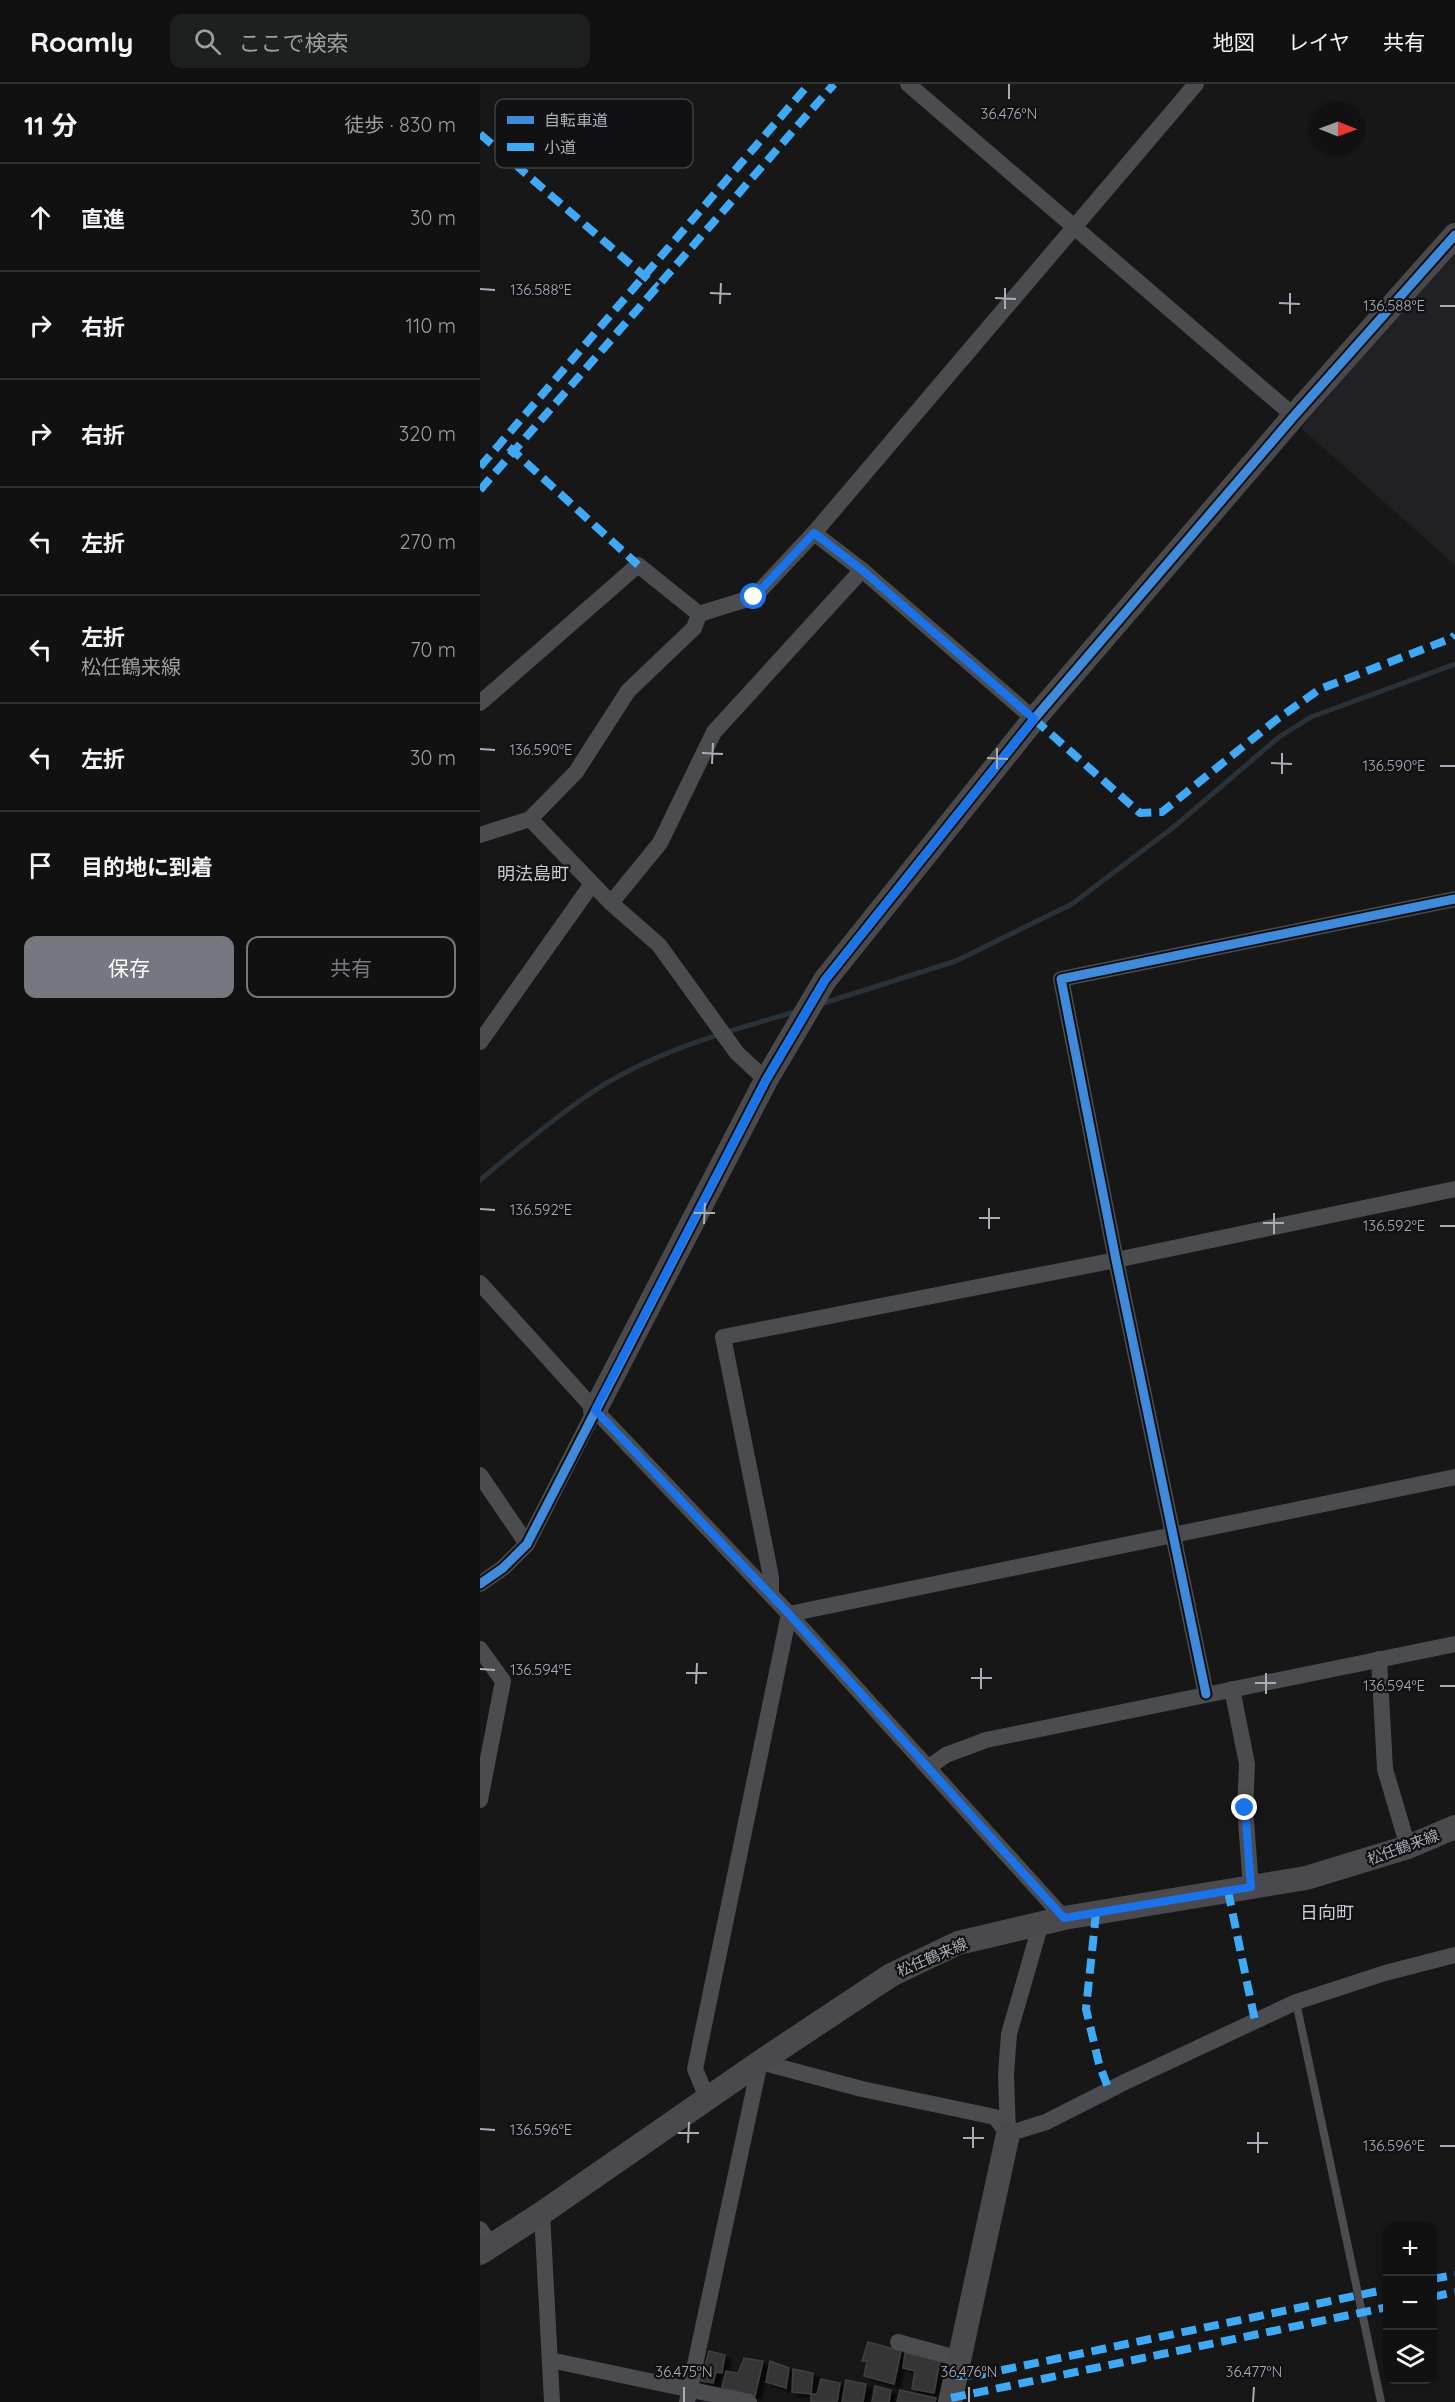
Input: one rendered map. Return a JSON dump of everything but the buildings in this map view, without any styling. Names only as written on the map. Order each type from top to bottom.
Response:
[{"type":"street","points":[[908,84],[1294,416]]},
{"type":"street","points":[[699,614],[754,597],[814,533],[1196,84]]},
{"type":"street","points":[[480,1584],[503,1568],[527,1544],[766,1080],[825,980],[1034,719],[1294,416],[1455,235]]},
{"type":"street","points":[[814,533],[862,570],[1034,719]]},
{"type":"street","points":[[480,703],[638,565],[699,614]]},
{"type":"street","points":[[611,903],[660,843],[714,732],[862,570]]},
{"type":"street","points":[[480,835],[530,819],[576,772],[628,691],[694,628],[699,614]]},
{"type":"street","points":[[530,819],[611,903],[659,945],[737,1053],[766,1080]]},
{"type":"street","points":[[480,1042],[592,884]]},
{"type":"street","points":[[1206,1694],[1116,1260],[1061,979],[1455,898]]},
{"type":"street","points":[[771,1595],[771,1577],[723,1337],[1116,1260],[1455,1189]]},
{"type":"street","points":[[480,1283],[595,1410],[789,1614],[929,1767],[1052,1921],[1009,2034],[1006,2074],[1008,2134],[950,2402]]},
{"type":"street","points":[[480,1475],[527,1544]]},
{"type":"street","points":[[789,1614],[1455,1477]]},
{"type":"street","points":[[707,2098],[695,2069],[789,1614]]},
{"type":"street","points":[[929,1767],[946,1755],[986,1740],[1455,1644]]},
{"type":"street","points":[[480,1648],[503,1682],[480,1800]]},
{"type":"street","points":[[1379,1659],[1385,1769],[1408,1846]]},
{"type":"street","points":[[1232,1689],[1247,1764],[1245,1808],[1251,1887]]},
{"type":"street","name":"松任鶴来線","points":[[484,2242],[542,2213],[707,2098],[891,1975],[958,1943],[1052,1921],[1306,1878],[1408,1846],[1455,1827]]},
{"type":"street","points":[[1008,2134],[1046,2121],[1296,2002],[1385,1973],[1455,1955]]},
{"type":"street","points":[[688,2396],[760,2062],[862,2089],[995,2117],[1008,2134]]},
{"type":"street","points":[[542,2213],[552,2402]]},
{"type":"street","points":[[898,2342],[960,2359]]},
{"type":"street","points":[[550,2360],[688,2396],[749,2402]]},
{"type":"lane","points":[[1296,2002],[1381,2402]]},
{"type":"shaded area","points":[[1455,248],[1455,565],[1301,428]]},
{"type":"waterway","points":[[824,1003],[956,961],[1072,904],[1175,826],[1279,737],[1311,717],[1455,664]]},
{"type":"waterway","points":[[480,1180],[560,1115],[611,1080],[686,1046],[791,1013]]},
{"type":"marked path","points":[[480,467],[809,84]]},
{"type":"marked path","points":[[480,490],[834,84]]},
{"type":"marked path","points":[[480,134],[495,147]]},
{"type":"marked path","points":[[519,168],[657,287]]},
{"type":"marked path","points":[[509,447],[638,565]]},
{"type":"marked path","points":[[1034,719],[1140,813],[1162,812],[1276,720],[1320,689],[1455,635]]},
{"type":"marked path","points":[[1228,1891],[1255,2021]]},
{"type":"marked path","points":[[1096,1913],[1086,2009],[1099,2064],[1109,2090]]},
{"type":"marked path","points":[[1437,2278],[1455,2275]]},
{"type":"marked path","points":[[956,2376],[979,2375],[1383,2290]]},
{"type":"marked path","points":[[1437,2296],[1455,2292]]},
{"type":"marked path","points":[[951,2398],[1383,2308]]},
{"type":"cycle path","points":[[480,1584],[503,1568],[527,1544],[766,1080],[825,980],[1034,719],[1294,416],[1455,235]]},
{"type":"cycle path","points":[[1206,1694],[1116,1260],[1061,979],[1455,899]]},
{"type":"district","name":"明法島町","points":[[533,873]]},
{"type":"district","name":"日向町","points":[[1327,1912]]},
{"type":"route","points":[[754,597],[814,533],[862,570],[1034,719],[825,980],[766,1080],[595,1410],[789,1614],[1064,1918],[1251,1887],[1245,1808]]}]
